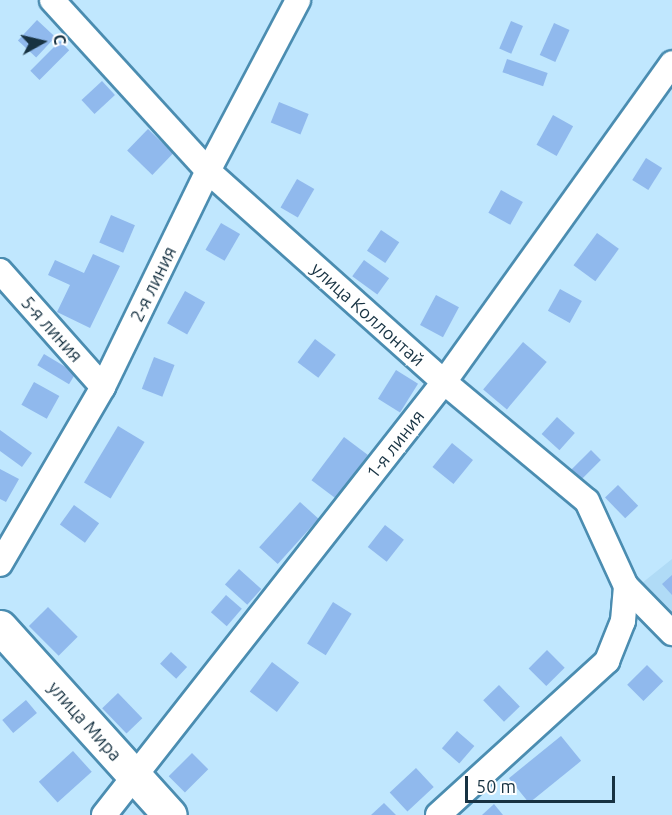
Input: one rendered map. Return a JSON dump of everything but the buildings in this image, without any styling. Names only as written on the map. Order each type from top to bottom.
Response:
[{"type":"main road","name":"улица Мира","points":[[0,627],[170,815]]},
{"type":"street","name":"улица Коллонтай","points":[[52,0],[208,171],[444,382],[587,501],[626,586],[672,633]]},
{"type":"street","name":"2-я линия","points":[[0,564],[103,387],[208,171],[298,0]]},
{"type":"street","name":"1-я линия","points":[[104,815],[444,382],[672,63]]},
{"type":"street","name":"5-я линия","points":[[0,271],[103,387]]},
{"type":"street","points":[[438,815],[607,661],[623,621],[626,586]]},
{"type":"shaded area","points":[[672,559],[672,648],[637,608],[637,587]]}]
